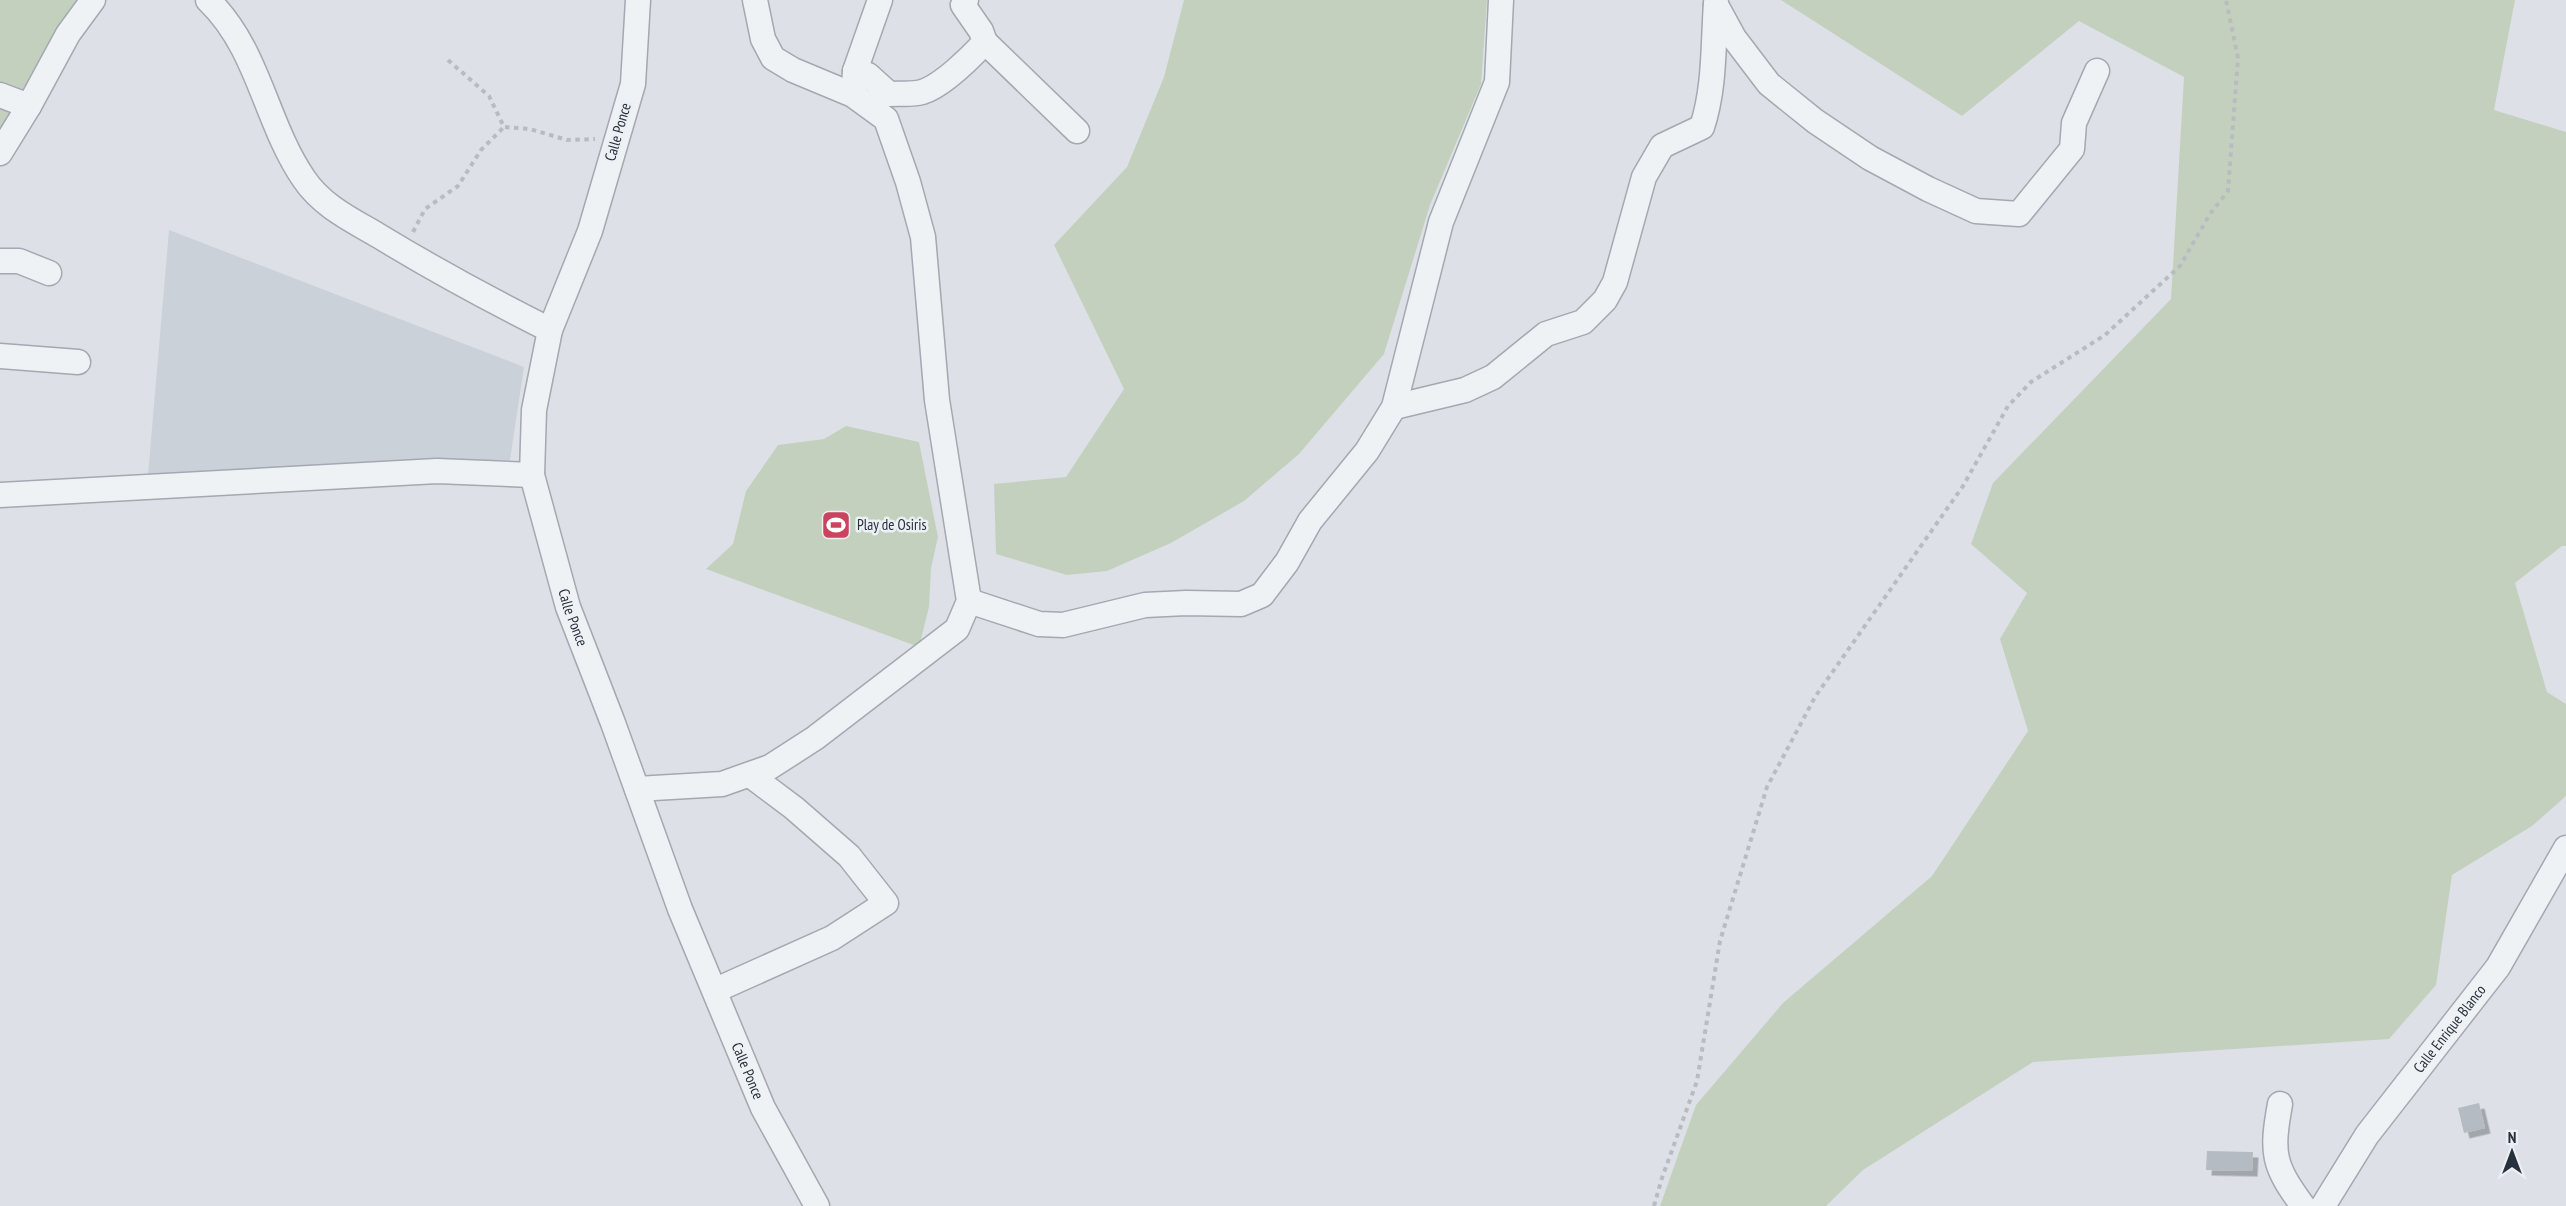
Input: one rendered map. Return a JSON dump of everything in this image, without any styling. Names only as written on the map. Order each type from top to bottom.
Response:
[{"type":"street","points":[[0,153],[29,106],[68,34],[93,0]]},
{"type":"street","points":[[208,0],[235,32],[254,70],[279,134],[304,179],[326,204],[466,287],[550,330]]},
{"type":"street","name":"Calle Ponce","points":[[638,0],[633,84],[590,231],[550,330],[534,410],[532,475],[568,607],[680,909],[716,990],[763,1108],[817,1206]]},
{"type":"street","points":[[637,789],[722,784],[770,766],[815,738],[957,629],[969,601],[937,399],[923,237],[908,182],[885,119],[853,95],[793,70],[773,58],[762,39],[755,0]]},
{"type":"street","points":[[853,95],[855,71],[880,0]]},
{"type":"street","points":[[966,0],[963,5],[985,42],[1077,131]]},
{"type":"street","points":[[969,601],[1039,624],[1063,625],[1145,605],[1242,604],[1262,595],[1287,562],[1310,521],[1367,451],[1394,407],[1441,222],[1497,82],[1501,0]]},
{"type":"street","points":[[1394,407],[1465,390],[1493,377],[1546,334],[1582,322],[1605,300],[1615,282],[1644,177],[1662,146],[1702,127],[1711,86],[1715,2]]},
{"type":"street","points":[[1715,2],[1734,38],[1769,84],[1815,122],[1869,158],[1928,189],[1976,210],[2019,214],[2072,149],[2074,123],[2097,71]]},
{"type":"street","points":[[855,71],[868,75],[889,93],[923,92],[966,62],[985,42]]},
{"type":"street","points":[[0,95],[29,106]]},
{"type":"street","points":[[0,261],[19,261],[49,273]]},
{"type":"street","points":[[0,356],[78,362]]},
{"type":"street","points":[[0,495],[437,471],[532,475]]},
{"type":"street","points":[[716,990],[832,938],[885,903],[849,856],[794,808],[750,775]]},
{"type":"street","name":"Calle Enrique Blanco","points":[[2323,1206],[2367,1135],[2499,968],[2566,848]]},
{"type":"street","points":[[2280,1104],[2275,1132],[2278,1164],[2282,1177],[2303,1206]]},
{"type":"path","points":[[1654,1206],[1697,1081],[1720,941],[1767,787],[1815,697],[1963,486],[2008,406],[2031,382],[2105,335],[2180,266],[2210,214],[2228,191],[2238,58],[2226,0]]},
{"type":"path","points":[[448,60],[489,96],[504,127]]},
{"type":"path","points":[[403,251],[425,210],[458,186],[481,150],[504,127],[530,129],[567,140],[616,139]]},
{"type":"shaded area","points":[[169,230],[524,367],[510,460],[148,475]]},
{"type":"green space","points":[[0,0],[92,0],[0,155]]},
{"type":"green space","points":[[1184,0],[1487,0],[1481,84],[1430,205],[1384,354],[1299,454],[1244,501],[1171,543],[1107,571],[1067,575],[996,554],[994,484],[1066,477],[1124,389],[1054,245],[1127,167],[1164,77]]},
{"type":"green space","points":[[1781,0],[2515,0],[2494,110],[2566,132],[2566,546],[2562,546],[2515,583],[2547,692],[2566,704],[2566,796],[2532,826],[2452,875],[2436,985],[2389,1039],[2033,1062],[1863,1170],[1826,1206],[1660,1206],[1696,1105],[1783,1003],[1932,876],[2028,731],[2000,639],[2027,593],[1971,544],[1993,483],[2171,299],[2184,77],[2079,21],[1962,116]]},
{"type":"green space","name":"Play de Osiris","points":[[846,426],[919,442],[938,537],[931,568],[929,607],[919,647],[706,569],[733,544],[746,491],[778,445],[824,439]]},
{"type":"building","points":[[2479,1103],[2485,1128],[2464,1133],[2458,1108]]},
{"type":"building","points":[[2207,1151],[2253,1152],[2252,1171],[2206,1170]]},
{"type":"place","name":"Play de Osiris","points":[[836,525]]}]
